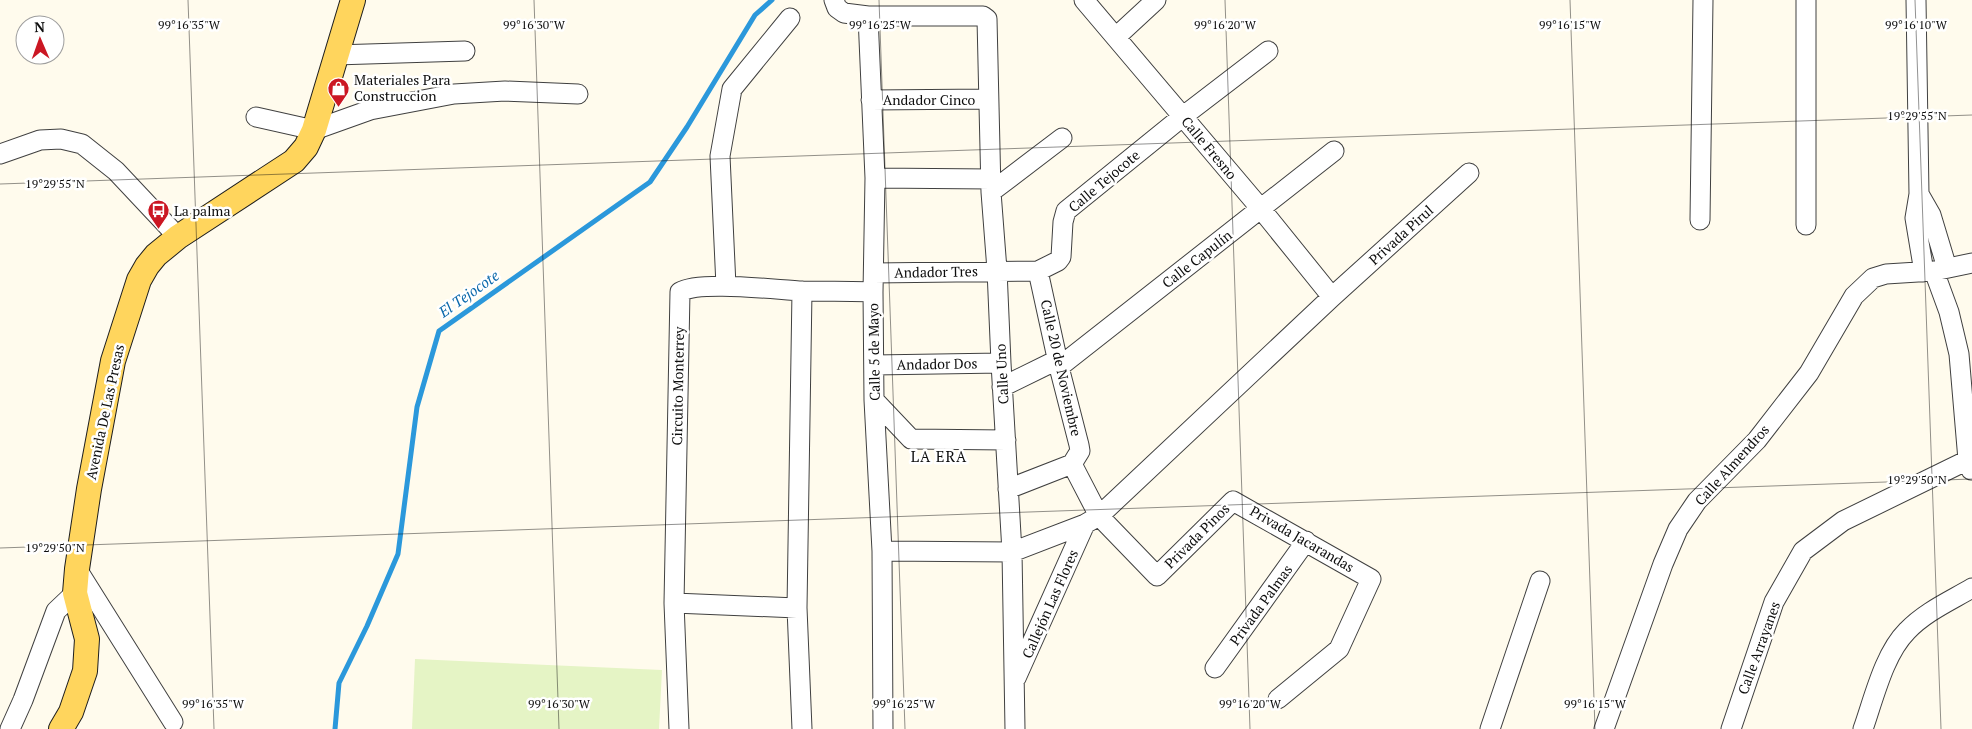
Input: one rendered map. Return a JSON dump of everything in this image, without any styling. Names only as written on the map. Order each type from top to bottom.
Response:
[{"type":"main road","name":"Avenida De Las Presas","points":[[61,729],[72,712],[85,671],[87,639],[75,593],[89,489],[113,361],[143,273],[156,255],[178,237],[294,161],[306,147],[314,130],[353,0]]},
{"type":"street","points":[[834,0],[837,8],[844,13],[868,16]]},
{"type":"street","name":"Calle Fresno","points":[[1084,0],[1332,297]]},
{"type":"street","points":[[1116,37],[1156,0]]},
{"type":"street","points":[[1700,220],[1703,0]]},
{"type":"street","points":[[1806,0],[1806,225]]},
{"type":"street","points":[[1916,0],[1919,194],[1915,218],[1935,271],[1960,354],[1970,467]]},
{"type":"street","name":"Calle Uno","points":[[868,16],[983,16],[987,19],[991,186],[1012,552],[1015,729]]},
{"type":"street","name":"Calle 5 de Mayo","points":[[868,16],[875,178],[874,400],[882,551],[883,729]]},
{"type":"street","points":[[726,286],[720,156],[732,89],[790,18]]},
{"type":"street","points":[[335,55],[465,51]]},
{"type":"street","points":[[1182,117],[1268,51]]},
{"type":"street","points":[[256,117],[314,130],[370,110],[454,94],[505,91],[578,94]]},
{"type":"street","name":"Andador Cinco","points":[[871,100],[988,99]]},
{"type":"street","name":"Calle Tejocote","points":[[1038,271],[1058,261],[1060,257],[1062,222],[1066,211],[1182,117]]},
{"type":"street","points":[[875,178],[991,186],[1062,138]]},
{"type":"street","points":[[0,154],[40,140],[61,139],[82,144],[116,171],[178,237]]},
{"type":"street","name":"Calle Capulín","points":[[1002,387],[1058,364],[1334,151]]},
{"type":"street","name":"Privada Pirul","points":[[1332,297],[1469,173]]},
{"type":"street","name":"Calle Almendros","points":[[1604,729],[1663,564],[1678,529],[1698,501],[1757,440],[1809,373],[1854,296],[1873,278],[1886,274],[1935,271],[1972,264]]},
{"type":"street","points":[[997,270],[1038,271]]},
{"type":"street","name":"Andador Tres","points":[[874,273],[997,270]]},
{"type":"street","name":"Calle 20 de Noviembre","points":[[1038,271],[1058,364],[1079,445],[1080,451],[1072,464]]},
{"type":"street","name":"Circuito Monterrey","points":[[680,729],[674,603],[680,292],[686,289],[726,286],[802,291],[873,292]]},
{"type":"street","points":[[802,291],[797,608],[802,729]]},
{"type":"street","points":[[882,551],[1012,552],[1092,520],[1332,297]]},
{"type":"street","name":"Andador Dos","points":[[874,366],[1000,363]]},
{"type":"street","points":[[874,400],[912,439],[1006,440]]},
{"type":"street","points":[[1008,489],[1072,464],[1092,520]]},
{"type":"street","name":"Calle Arrayanes","points":[[1731,729],[1774,602],[1804,552],[1843,521],[1970,467]]},
{"type":"street","name":"Privada Pinos","points":[[1092,520],[1157,576],[1233,501]]},
{"type":"street","name":"Privada Jacarandas","points":[[1233,501],[1371,579],[1339,649],[1278,699]]},
{"type":"street","name":"Callejón Las Flores","points":[[1014,683],[1092,520]]},
{"type":"street","name":"Privada Palmas","points":[[1215,668],[1306,541]]},
{"type":"street","points":[[77,569],[173,722]]},
{"type":"street","points":[[1490,729],[1540,581]]},
{"type":"street","points":[[1863,729],[1890,655],[1906,631],[1931,611],[1972,588]]},
{"type":"street","points":[[10,729],[56,612],[75,593]]},
{"type":"street","points":[[674,603],[797,608]]},
{"type":"green space","points":[[415,659],[662,670],[659,729],[412,729]]},
{"type":"waterway","name":"El Tejocote","points":[[335,729],[339,683],[367,626],[398,554],[417,407],[439,331],[650,182],[687,127],[755,15],[772,0]]},
{"type":"place","name":"Materiales Para Construccion","points":[[338,107]]},
{"type":"place","name":"La palma","points":[[158,230]]},
{"type":"district","name":"LA ERA","points":[[939,457]]}]
